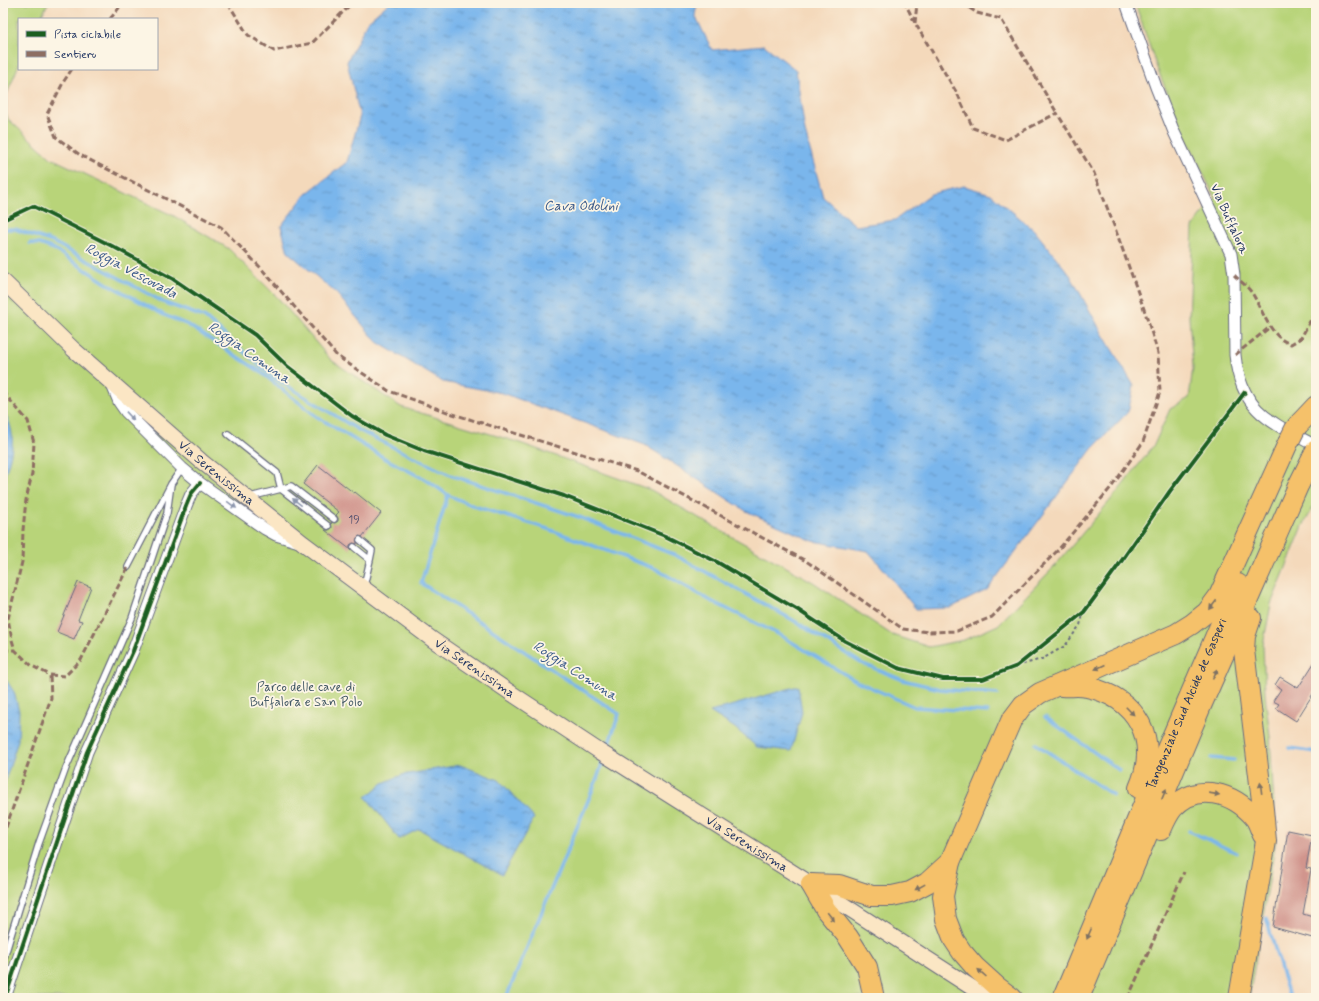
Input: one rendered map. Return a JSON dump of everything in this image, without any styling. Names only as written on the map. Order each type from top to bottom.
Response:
[{"type":"highway","points":[[1012,998],[975,967],[962,952],[954,940],[946,919],[943,896],[950,862],[1011,721],[1023,705],[1040,693],[1176,634],[1208,612],[1219,596],[1305,443],[1316,406]]},
{"type":"highway","name":"Tangenziale Sud Alcide de Gasperi","points":[[1063,998],[1188,700],[1285,477],[1305,443],[1316,413]]},
{"type":"highway","name":"Tangenziale Sud Alcide de Gasperi","points":[[1079,998],[1201,706],[1298,486],[1305,443]]},
{"type":"highway","points":[[1239,998],[1266,841],[1244,650],[1244,636],[1248,623],[1287,533],[1298,486]]},
{"type":"highway","points":[[1056,686],[1085,687],[1104,692],[1120,700],[1135,715],[1147,742],[1147,758],[1143,780],[1106,866],[1099,910]]},
{"type":"highway","points":[[1089,976],[1116,937],[1163,826],[1173,808],[1185,798],[1196,793],[1206,792],[1221,795],[1233,800],[1244,806],[1256,819],[1266,841]]},
{"type":"highway","points":[[811,884],[839,885],[872,896],[892,896],[910,892],[927,883],[950,862]]},
{"type":"highway","points":[[811,884],[826,910],[848,937],[867,967],[874,998]]},
{"type":"main road","name":"Via Serenissima","points":[[3,281],[73,349],[201,461],[303,543],[433,640],[605,755],[811,884],[988,998]]},
{"type":"street","name":"Via Buffalora","points":[[1126,3],[1174,132],[1231,254],[1234,275],[1235,355],[1240,380],[1245,392],[1262,415],[1305,443]]},
{"type":"street","points":[[111,382],[119,402],[126,412],[182,468],[200,483],[265,529],[287,539],[303,543]]},
{"type":"street","points":[[5,998],[87,752],[133,651],[191,494],[200,483]]},
{"type":"lane","points":[[228,434],[277,473],[281,489],[328,526]]},
{"type":"lane","points":[[128,567],[171,484],[182,468]]},
{"type":"lane","points":[[3,961],[39,843],[66,768],[132,618],[167,513],[171,484]]},
{"type":"lane","points":[[248,498],[292,486],[334,519]]},
{"type":"lane","points":[[360,540],[372,550],[364,588]]},
{"type":"lane","points":[[354,547],[370,560]]},
{"type":"path","points":[[1078,617],[1088,607]]},
{"type":"path","points":[[1010,669],[1042,659],[1065,646],[1080,625],[1084,612]]},
{"type":"path","points":[[1017,666],[1029,656]]},
{"type":"green space","name":"Parco delle cave di Buffalora e San Polo","points":[[3,3],[48,3],[40,18],[18,18],[18,66],[7,94],[6,111],[8,119],[51,158],[174,216],[229,249],[278,298],[331,360],[401,407],[517,442],[651,490],[813,582],[892,635],[929,647],[964,640],[998,625],[1054,567],[1119,490],[1154,445],[1170,409],[1189,398],[1193,367],[1189,318],[1193,227],[1215,198],[1185,136],[1157,68],[1135,3],[1316,3],[1316,502],[1303,526],[1271,604],[1263,645],[1265,695],[1270,737],[1276,840],[1249,998],[3,998]]},
{"type":"water","name":"Cava Odolini","points":[[389,3],[697,3],[695,15],[712,50],[764,45],[796,70],[805,132],[823,197],[856,226],[895,220],[931,194],[964,186],[991,194],[1034,230],[1070,275],[1102,333],[1134,386],[1128,412],[1092,449],[987,590],[950,608],[916,609],[868,551],[813,541],[746,511],[645,445],[502,393],[443,382],[377,342],[337,294],[288,252],[281,226],[306,194],[347,162],[360,116],[347,62],[367,22]]},
{"type":"water","points":[[3,411],[9,422],[12,445],[10,459],[3,482]]},
{"type":"water","points":[[3,675],[14,692],[19,711],[18,740],[3,788]]},
{"type":"water","points":[[798,686],[802,712],[791,751],[757,747],[735,728],[710,712]]},
{"type":"water","points":[[460,765],[499,780],[534,818],[502,875],[419,829],[399,839],[366,797],[383,783],[402,775]]},
{"type":"building","points":[[318,465],[381,513],[362,537],[359,536],[357,538],[357,544],[353,543],[350,545],[351,550],[325,530],[332,528],[331,522],[335,523],[338,521],[336,515],[339,512],[303,484]]},
{"type":"building","points":[[78,582],[91,587],[78,620],[82,621],[74,639],[57,632]]},
{"type":"building","points":[[1316,660],[1316,689],[1296,721],[1276,708],[1279,704],[1273,701],[1281,689],[1275,685],[1280,677],[1298,688]]},
{"type":"building","points":[[1288,830],[1312,835],[1306,868],[1311,869],[1303,914],[1316,918],[1316,939],[1273,927]]},
{"type":"waterway","name":"Roggia Vescovada","points":[[3,229],[15,229],[53,242],[165,303],[204,317],[273,377],[360,431],[450,475],[579,517],[675,555],[793,620],[861,663],[903,680],[940,689],[997,694]]},
{"type":"waterway","name":"Roggia Comuna","points":[[30,243],[40,244],[54,249],[106,283],[164,315],[188,325],[258,370],[316,416],[386,459],[428,481],[448,495],[474,506],[548,529],[656,569],[711,601],[780,635],[856,681],[915,707],[988,712]]},
{"type":"waterway","name":"Roggia Comuna","points":[[448,495],[421,583],[619,714],[606,752]]},
{"type":"waterway","name":"Roggia Vescovada","points":[[1045,717],[1119,770]]},
{"type":"waterway","name":"Roggia Comuna","points":[[1036,744],[1113,795]]},
{"type":"waterway","name":"Roggia Vescovada","points":[[1290,748],[1316,752]]},
{"type":"waterway","name":"Roggia Comuna","points":[[506,998],[597,779],[604,758]]},
{"type":"waterway","name":"Roggia Vescovada","points":[[1211,758],[1234,760]]},
{"type":"waterway","name":"Roggia Comuna","points":[[1189,831],[1237,853]]},
{"type":"waterway","name":"Roggia Comuna","points":[[1266,918],[1288,993],[1292,998]]},
{"type":"marked path","points":[[111,18],[123,3]]},
{"type":"marked path","points":[[228,3],[248,35],[274,51],[312,43],[352,3]]},
{"type":"marked path","points":[[71,70],[47,114],[56,137],[80,155],[221,227],[260,267],[337,356],[389,391],[453,414],[637,471],[806,561],[903,629],[929,632],[957,631],[992,617],[1058,550],[1113,485],[1143,442],[1160,392],[1158,353],[1145,312],[1094,173],[1057,113],[1006,140],[973,128],[958,95],[915,23],[905,3]]},
{"type":"marked path","points":[[915,23],[917,3]]},
{"type":"marked path","points":[[962,3],[977,13],[1001,19],[1057,113]]},
{"type":"marked path","points":[[1234,275],[1252,293],[1272,330],[1284,341],[1291,344],[1301,338],[1316,310]]},
{"type":"marked path","points":[[1235,355],[1270,327]]},
{"type":"marked path","points":[[3,392],[28,421],[34,443],[32,474],[26,500],[22,562],[8,619],[15,650],[32,666],[50,675],[65,676],[81,660],[128,567]]},
{"type":"marked path","points":[[3,650],[15,650]]},
{"type":"marked path","points":[[3,836],[51,698],[50,675]]},
{"type":"marked path","points":[[1128,998],[1184,872]]},
{"type":"cycle path","points":[[3,220],[33,206],[173,279],[255,335],[287,366],[352,416],[385,435],[424,451],[564,496],[665,536],[717,562],[798,610],[845,641],[898,668],[943,679],[983,679],[1017,666],[1084,612],[1170,491],[1245,392]]},
{"type":"cycle path","points":[[5,998],[87,752],[133,651],[191,494],[200,483]]}]
